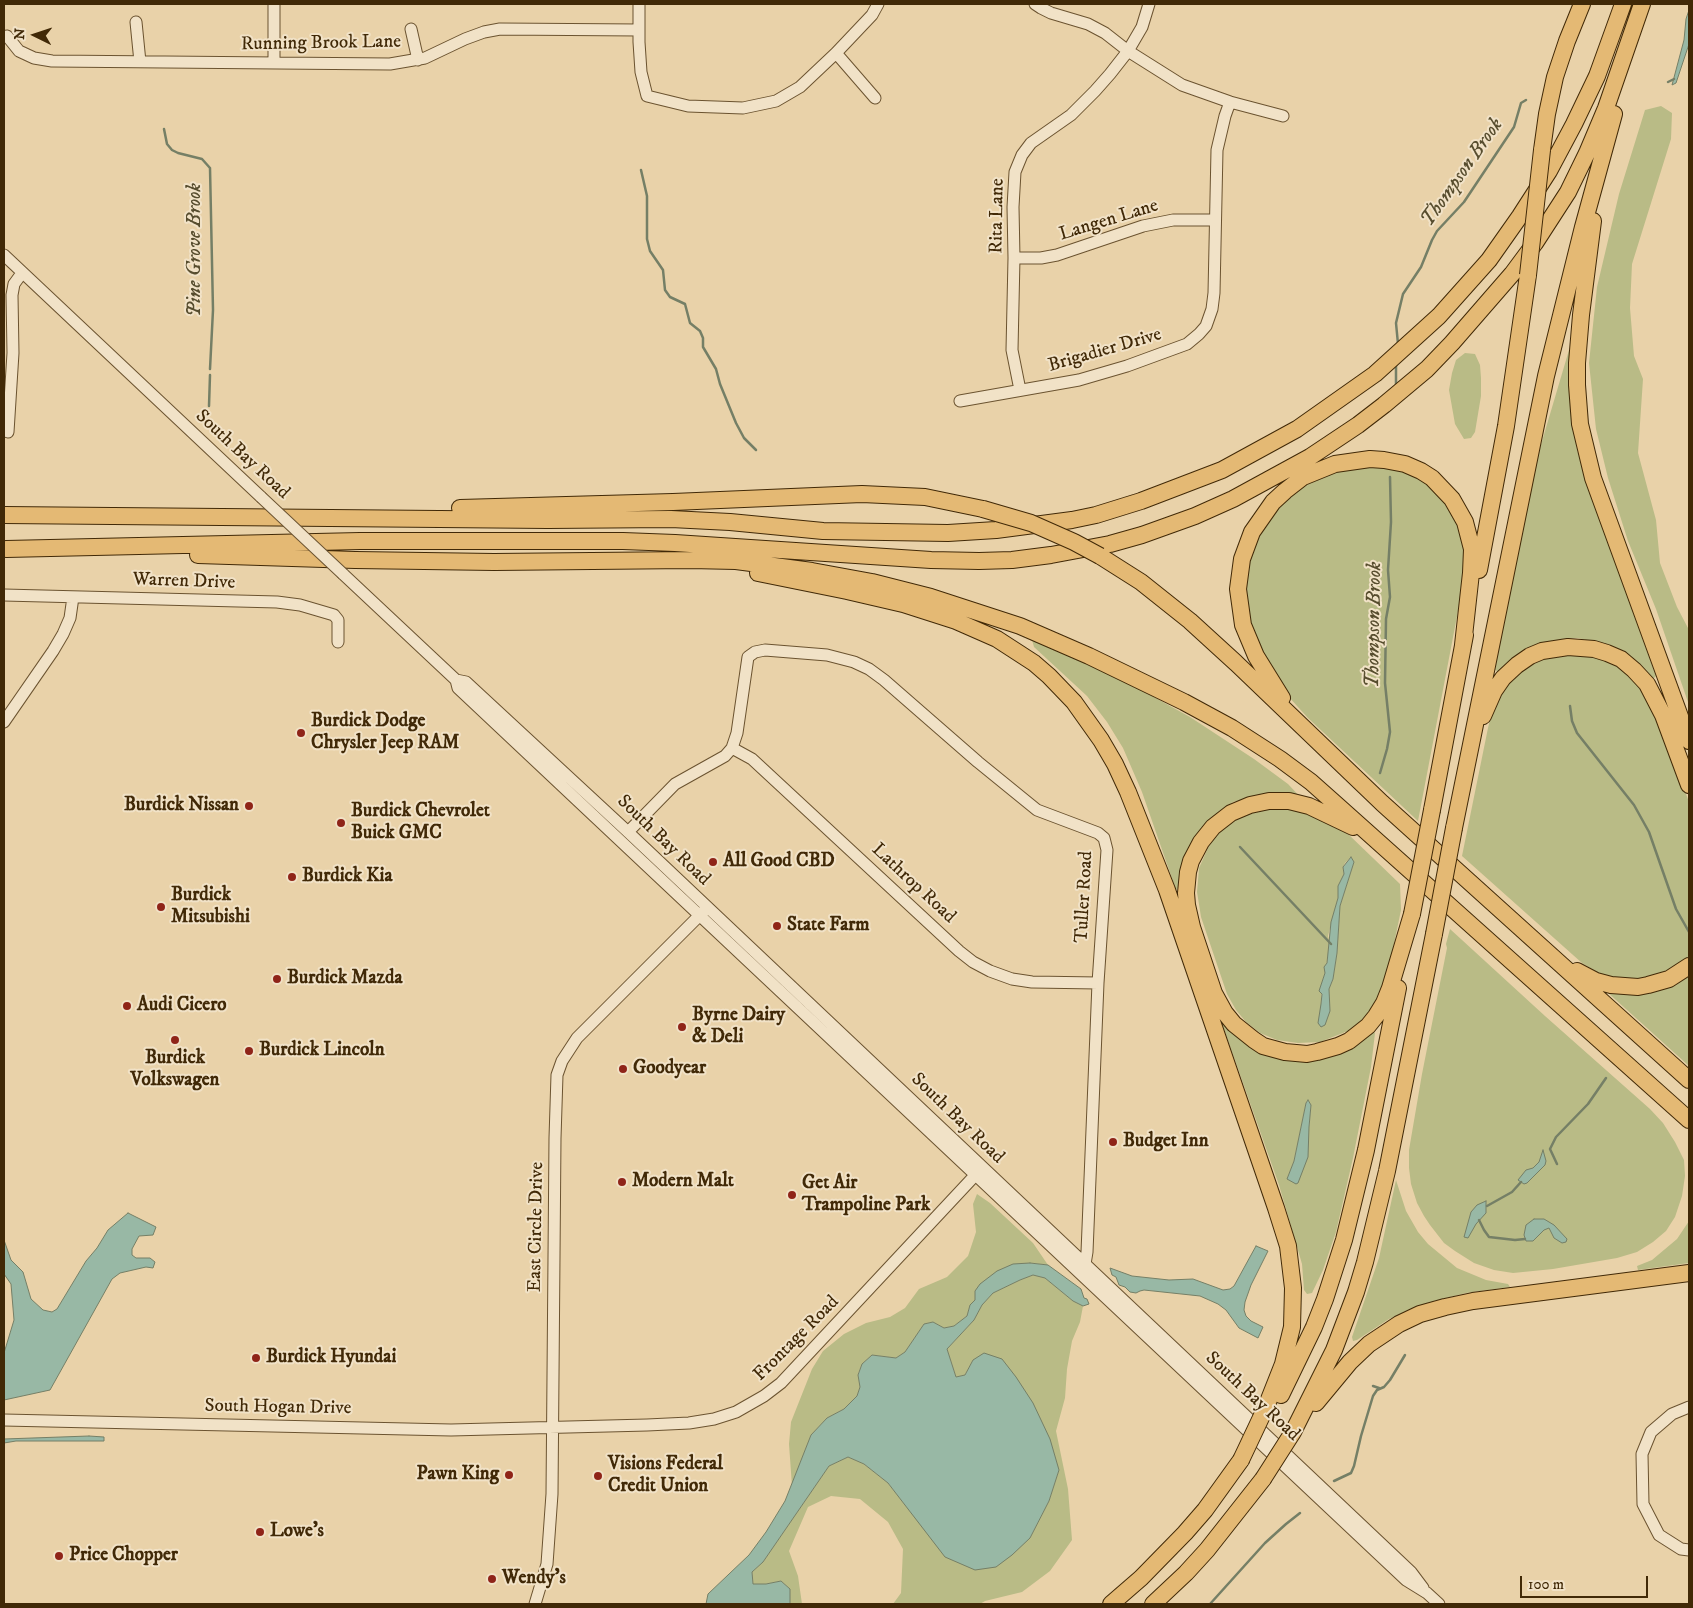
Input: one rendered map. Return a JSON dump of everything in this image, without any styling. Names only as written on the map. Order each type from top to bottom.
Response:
[{"type":"highway","points":[[1111,1604],[1141,1578],[1185,1533],[1210,1503],[1241,1460],[1314,1327],[1344,1240],[1366,1150],[1502,451],[1528,275],[1547,114],[1555,77],[1582,4]]},
{"type":"highway","points":[[4,515],[548,520],[671,519],[730,522],[823,531],[896,533],[972,532],[1021,527],[1096,514],[1149,498],[1204,478],[1241,460],[1297,429],[1334,405],[1375,374],[1423,332],[1471,282],[1535,195],[1563,146],[1586,101],[1623,4]]},
{"type":"highway","points":[[5,549],[360,541],[624,541],[948,561],[1026,559],[1110,544],[1142,535],[1195,516],[1275,477],[1328,446],[1370,416],[1411,382],[1446,349],[1500,289],[1535,243],[1563,200],[1596,133],[1616,83],[1642,4]]},
{"type":"highway","points":[[1293,1432],[1334,1350],[1365,1262],[1387,1171],[1465,767],[1546,376],[1582,227],[1646,4]]},
{"type":"highway","points":[[1602,154],[1578,339],[1577,385],[1580,424],[1593,478],[1689,741]]},
{"type":"highway","points":[[1314,739],[1282,698],[1256,656],[1243,625],[1239,598],[1242,559],[1252,532],[1273,502],[1303,477],[1341,462],[1363,459],[1384,460],[1398,462],[1416,469],[1432,478],[1442,487],[1462,514],[1472,548],[1472,573],[1464,645]]},
{"type":"highway","points":[[308,517],[455,508],[681,502],[862,494],[925,497],[983,509],[1046,529],[1100,556],[1141,582],[1178,611],[1236,663],[1388,808],[1689,1080]]},
{"type":"highway","points":[[5,549],[157,552],[355,560],[502,562],[736,561],[812,571],[872,582],[961,606],[1020,626],[1184,702],[1256,742],[1311,782],[1689,1120]]},
{"type":"highway","points":[[690,560],[847,591],[931,613],[978,630],[1003,642],[1034,663],[1063,690],[1088,719],[1115,764],[1153,853],[1267,1180],[1288,1246],[1293,1288],[1292,1327],[1269,1410]]},
{"type":"highway","points":[[1465,767],[1487,706],[1503,678],[1517,665],[1530,656],[1542,651],[1568,646],[1580,646],[1621,659],[1647,684],[1663,715],[1689,785]]},
{"type":"highway","points":[[1389,852],[1357,830],[1321,810],[1290,801],[1260,802],[1241,808],[1222,820],[1195,851],[1188,872],[1186,893],[1192,927],[1219,1004],[1244,1034],[1268,1048],[1307,1054],[1338,1046],[1359,1034],[1376,1016],[1390,988],[1412,914]]},
{"type":"highway","points":[[1548,952],[1583,976],[1625,987],[1648,986],[1675,976],[1689,966]]},
{"type":"highway","points":[[1154,1604],[1207,1550],[1262,1480],[1293,1432],[1339,1374],[1360,1352],[1388,1330],[1420,1314],[1445,1306],[1689,1273]]},
{"type":"street","points":[[274,4],[274,63]]},
{"type":"street","points":[[640,4],[641,72],[647,96],[688,106],[743,108],[776,101],[800,87],[872,15],[878,4]]},
{"type":"street","points":[[1035,4],[1051,13],[1088,24],[1105,33],[1128,51],[1182,85],[1230,102],[1283,116]]},
{"type":"street","name":"Rita Lane","points":[[1020,390],[1012,350],[1015,172],[1022,155],[1031,143],[1071,115],[1095,91],[1128,51],[1142,27],[1149,4]]},
{"type":"street","points":[[136,22],[140,62]]},
{"type":"street","points":[[411,29],[418,60]]},
{"type":"street","name":"Running Brook Lane","points":[[6,36],[19,51],[34,58],[52,61],[390,64],[418,60],[484,32],[500,29],[639,30]]},
{"type":"street","points":[[836,53],[875,98]]},
{"type":"street","name":"Brigadier Drive","points":[[960,401],[1079,380],[1127,366],[1187,344],[1200,334],[1206,326],[1212,309],[1217,150],[1230,102]]},
{"type":"street","name":"Langen Lane","points":[[1014,258],[1041,258],[1057,255],[1143,226],[1173,220],[1215,220]]},
{"type":"street","name":"South Bay Road","points":[[4,255],[456,680],[466,682],[628,832],[703,911]]},
{"type":"street","points":[[8,432],[13,352],[12,295],[14,284],[22,273]]},
{"type":"street","name":"Warren Drive","points":[[4,595],[278,602],[300,605],[334,616],[338,620],[338,642]]},
{"type":"street","points":[[4,722],[53,651],[70,618],[73,597]]},
{"type":"street","name":"Tuller Road","points":[[732,748],[737,733],[748,657],[758,651],[765,650],[826,656],[854,662],[869,669],[884,680],[978,762],[1037,810],[1098,832],[1104,838],[1107,850],[1098,983],[1087,1252],[1082,1268]]},
{"type":"street","name":"South Bay Road","points":[[456,680],[458,688],[703,911],[1082,1268],[1406,1580],[1427,1593],[1438,1604]]},
{"type":"street","points":[[628,832],[675,784],[725,756],[732,748]]},
{"type":"street","name":"Lathrop Road","points":[[732,748],[752,759],[973,962],[1012,979],[1032,982],[1098,983]]},
{"type":"street","name":"East Circle Drive","points":[[535,1604],[547,1564],[552,1494],[557,1075],[562,1061],[578,1038],[703,911]]},
{"type":"street","name":"Frontage Road","points":[[552,1428],[689,1423],[714,1419],[736,1412],[764,1396],[781,1383],[800,1364],[979,1171]]},
{"type":"street","points":[[1689,1407],[1672,1414],[1651,1432],[1642,1454],[1643,1504],[1659,1534],[1681,1549],[1689,1550]]},
{"type":"street","name":"South Hogan Drive","points":[[4,1420],[451,1430],[552,1428]]},
{"type":"green space","points":[[1661,106],[1672,113],[1671,139],[1632,264],[1630,308],[1634,356],[1643,379],[1638,453],[1656,520],[1660,563],[1677,607],[1689,630],[1689,705],[1656,609],[1628,541],[1608,478],[1596,429],[1589,363],[1597,287],[1619,194],[1645,110]]},
{"type":"green space","points":[[1569,350],[1569,394],[1577,449],[1587,485],[1656,676],[1653,679],[1610,646],[1578,638],[1562,639],[1540,644],[1499,672],[1495,670],[1532,475]]},
{"type":"green space","points":[[1465,353],[1475,354],[1480,365],[1481,396],[1475,432],[1471,438],[1464,439],[1455,424],[1449,390],[1456,360]]},
{"type":"green space","points":[[1385,465],[1420,478],[1446,502],[1464,533],[1466,569],[1418,821],[1308,718],[1288,696],[1251,630],[1245,588],[1248,560],[1261,529],[1292,491],[1331,471]]},
{"type":"green space","points":[[1032,640],[1105,670],[1190,717],[1254,759],[1288,784],[1303,800],[1251,798],[1233,802],[1214,816],[1176,890],[1142,792],[1123,748],[1107,722],[1087,696],[1034,647]]},
{"type":"green space","points":[[1596,653],[1633,674],[1653,706],[1689,802],[1689,956],[1674,967],[1656,975],[1640,979],[1611,977],[1597,972],[1582,963],[1462,856],[1494,703],[1512,677],[1546,655]]},
{"type":"green space","points":[[1269,806],[1314,812],[1347,833],[1400,884],[1401,910],[1387,978],[1379,999],[1366,1017],[1348,1031],[1320,1042],[1298,1043],[1277,1040],[1260,1033],[1246,1022],[1236,1010],[1227,994],[1201,917],[1197,892],[1199,868],[1208,848],[1217,834],[1232,821]],"holes":[[[1351,857],[1354,862],[1340,906],[1337,953],[1333,979],[1329,989],[1330,1011],[1321,1004],[1322,983],[1330,944],[1328,936],[1338,898],[1338,886],[1344,874],[1343,867]]]},
{"type":"green space","points":[[1450,929],[1650,1109],[1663,1123],[1675,1142],[1684,1160],[1685,1176],[1682,1196],[1675,1217],[1666,1231],[1637,1252],[1617,1258],[1553,1269],[1513,1273],[1494,1270],[1474,1263],[1444,1243],[1424,1216],[1417,1203],[1411,1184],[1409,1150]]},
{"type":"green space","points":[[1689,970],[1689,1066],[1606,991]]},
{"type":"green space","points":[[1219,1015],[1275,1055],[1372,1031],[1375,1033],[1371,1067],[1336,1232],[1323,1270],[1312,1293],[1307,1294],[1304,1290],[1302,1264],[1279,1185]],"holes":[[[1308,1100],[1311,1105],[1309,1127],[1287,1179],[1294,1161]]]},
{"type":"green space","points":[[1396,1180],[1406,1211],[1418,1232],[1428,1244],[1457,1268],[1486,1280],[1508,1284],[1510,1287],[1466,1293],[1434,1301],[1389,1319],[1353,1341],[1352,1337],[1379,1258]]},
{"type":"green space","points":[[977,1194],[990,1203],[1033,1243],[1048,1265],[1030,1263],[970,1305],[967,1316],[954,1326],[944,1328],[933,1322],[924,1324],[905,1352],[896,1358],[872,1355],[862,1364],[858,1374],[860,1387],[857,1396],[844,1409],[827,1418],[811,1435],[792,1486],[789,1444],[791,1422],[812,1369],[823,1351],[844,1334],[866,1323],[890,1317],[905,1308],[919,1289],[947,1277],[968,1256],[976,1232],[973,1204]]},
{"type":"green space","points":[[1689,1221],[1689,1263],[1638,1270],[1637,1266],[1652,1260],[1677,1239]]},
{"type":"green space","points":[[1033,1275],[1045,1278],[1073,1301],[1083,1306],[1080,1322],[1072,1341],[1067,1369],[1065,1398],[1056,1431],[1068,1489],[1072,1540],[1050,1571],[1022,1592],[985,1601],[980,1604],[893,1604],[901,1593],[903,1549],[888,1522],[860,1499],[831,1496],[808,1507],[789,1551],[798,1576],[802,1604],[790,1604],[790,1589],[781,1581],[753,1584],[752,1572],[763,1562],[829,1466],[848,1457],[864,1464],[888,1483],[911,1512],[1030,1538],[1049,1501],[1059,1470],[973,1360],[965,1375],[956,1377],[947,1349],[974,1320],[982,1305],[993,1293]]},
{"type":"shaded area","points":[[1689,10],[1689,44],[1676,83],[1672,85],[1684,40]]},
{"type":"shaded area","points":[[1351,857],[1354,862],[1340,906],[1337,953],[1333,979],[1329,989],[1330,1011],[1325,1025],[1321,1027],[1318,1023],[1322,994],[1319,991],[1325,973],[1324,967],[1327,963],[1331,922],[1338,898],[1338,886],[1344,874],[1343,867]]},
{"type":"shaded area","points":[[1308,1100],[1311,1105],[1308,1157],[1296,1184],[1287,1179],[1294,1161]]},
{"type":"shaded area","points":[[1543,1150],[1546,1161],[1545,1165],[1527,1183],[1524,1184],[1518,1180],[1526,1170],[1533,1168],[1539,1162]]},
{"type":"shaded area","points":[[1486,1201],[1486,1213],[1476,1224],[1468,1238],[1464,1237],[1471,1212],[1477,1205]]},
{"type":"shaded area","points":[[128,1213],[156,1227],[153,1235],[139,1236],[132,1249],[132,1255],[136,1258],[150,1258],[155,1262],[153,1268],[146,1267],[120,1273],[112,1279],[50,1390],[4,1400],[4,1353],[14,1320],[11,1284],[4,1274],[4,1240],[11,1260],[23,1272],[31,1299],[43,1310],[52,1312],[57,1309],[86,1261],[108,1230]]},
{"type":"shaded area","points":[[1534,1219],[1544,1219],[1554,1225],[1567,1239],[1566,1242],[1562,1243],[1554,1238],[1549,1228],[1544,1230],[1533,1241],[1526,1241],[1524,1235],[1526,1225]]},
{"type":"shaded area","points":[[1256,1246],[1268,1251],[1251,1285],[1244,1310],[1246,1316],[1251,1321],[1263,1327],[1258,1338],[1239,1328],[1226,1310],[1218,1304],[1200,1296],[1144,1290],[1136,1293],[1130,1292],[1125,1287],[1119,1285],[1116,1277],[1112,1275],[1110,1268],[1132,1276],[1169,1280],[1193,1279],[1223,1290],[1230,1289],[1234,1286]]},
{"type":"shaded area","points":[[1013,1264],[1048,1265],[1081,1289],[1084,1298],[1087,1299],[1089,1304],[1083,1306],[1073,1301],[1045,1278],[1033,1275],[993,1293],[982,1305],[974,1320],[947,1349],[956,1377],[965,1375],[973,1360],[984,1353],[1002,1359],[1033,1403],[1050,1439],[1059,1470],[1049,1501],[1030,1538],[996,1567],[975,1570],[945,1557],[888,1483],[864,1464],[848,1457],[829,1466],[763,1562],[752,1572],[753,1584],[781,1581],[790,1589],[790,1604],[706,1604],[708,1594],[749,1555],[766,1532],[785,1501],[811,1435],[827,1418],[844,1409],[857,1396],[860,1387],[858,1375],[862,1364],[872,1355],[896,1358],[905,1352],[924,1324],[933,1322],[944,1328],[954,1326],[967,1316],[970,1305],[975,1300],[975,1291],[980,1284],[997,1271]]},
{"type":"shaded area","points":[[104,1437],[104,1441],[16,1441],[4,1443],[4,1439]]},
{"type":"waterway","name":"Thompson Brook","points":[[1668,82],[1674,79]]},
{"type":"waterway","name":"Thompson Brook","points":[[1398,344],[1396,323],[1403,294],[1421,267],[1437,231],[1464,202],[1514,127],[1521,103],[1526,100]]},
{"type":"waterway","name":"Pine Grove Brook","points":[[164,129],[167,144],[172,150],[202,159],[210,168],[213,310],[210,369]]},
{"type":"waterway","points":[[641,170],[647,196],[647,239],[650,251],[663,270],[665,290],[670,297],[685,304],[690,323],[700,331],[703,338],[703,347],[716,369],[736,423],[744,438],[756,450]]},
{"type":"waterway","name":"Thompson Brook","points":[[1396,364],[1396,386]]},
{"type":"waterway","name":"Pine Grove Brook","points":[[209,406],[210,375]]},
{"type":"waterway","name":"Thompson Brook","points":[[1380,773],[1390,732],[1385,683],[1386,619],[1390,597],[1388,570],[1391,522],[1390,477]]},
{"type":"waterway","points":[[1570,706],[1572,721],[1577,733],[1634,805],[1649,832],[1676,909],[1689,932]]},
{"type":"waterway","points":[[1240,847],[1331,944]]},
{"type":"waterway","points":[[1557,1164],[1550,1149],[1556,1137],[1588,1104],[1606,1078]]},
{"type":"waterway","points":[[1487,1206],[1512,1192],[1521,1182]]},
{"type":"waterway","points":[[1479,1220],[1489,1237],[1515,1240],[1525,1239]]},
{"type":"waterway","points":[[1334,1481],[1351,1473],[1373,1396],[1377,1390],[1384,1387],[1390,1380],[1405,1355]]},
{"type":"waterway","name":"Thompson Brook","points":[[1373,1386],[1379,1388]]},
{"type":"waterway","points":[[1210,1604],[1265,1543],[1300,1513]]},
{"type":"place","name":"Burdick Dodge Chrysler Jeep RAM","points":[[301,733]]},
{"type":"place","name":"Burdick Nissan","points":[[249,806]]},
{"type":"place","name":"Burdick Chevrolet Buick GMC","points":[[341,823]]},
{"type":"place","name":"All Good CBD","points":[[713,862]]},
{"type":"place","name":"Burdick Kia","points":[[292,877]]},
{"type":"place","name":"Burdick Mitsubishi","points":[[161,907]]},
{"type":"place","name":"State Farm","points":[[777,926]]},
{"type":"place","name":"Burdick Mazda","points":[[277,979]]},
{"type":"place","name":"Audi Cicero","points":[[127,1006]]},
{"type":"place","name":"Byrne Dairy & Deli","points":[[682,1027]]},
{"type":"place","name":"Burdick Volkswagen","points":[[175,1040]]},
{"type":"place","name":"Burdick Lincoln","points":[[249,1051]]},
{"type":"place","name":"Goodyear","points":[[623,1069]]},
{"type":"place","name":"Budget Inn","points":[[1113,1142]]},
{"type":"place","name":"Modern Malt","points":[[622,1182]]},
{"type":"place","name":"Get Air Trampoline Park","points":[[792,1195]]},
{"type":"place","name":"Burdick Hyundai","points":[[256,1358]]},
{"type":"place","name":"Pawn King","points":[[509,1475]]},
{"type":"place","name":"Visions Federal Credit Union","points":[[598,1476]]},
{"type":"place","name":"Lowe's","points":[[260,1532]]},
{"type":"place","name":"Price Chopper","points":[[59,1556]]},
{"type":"place","name":"Wendy's","points":[[492,1579]]}]
